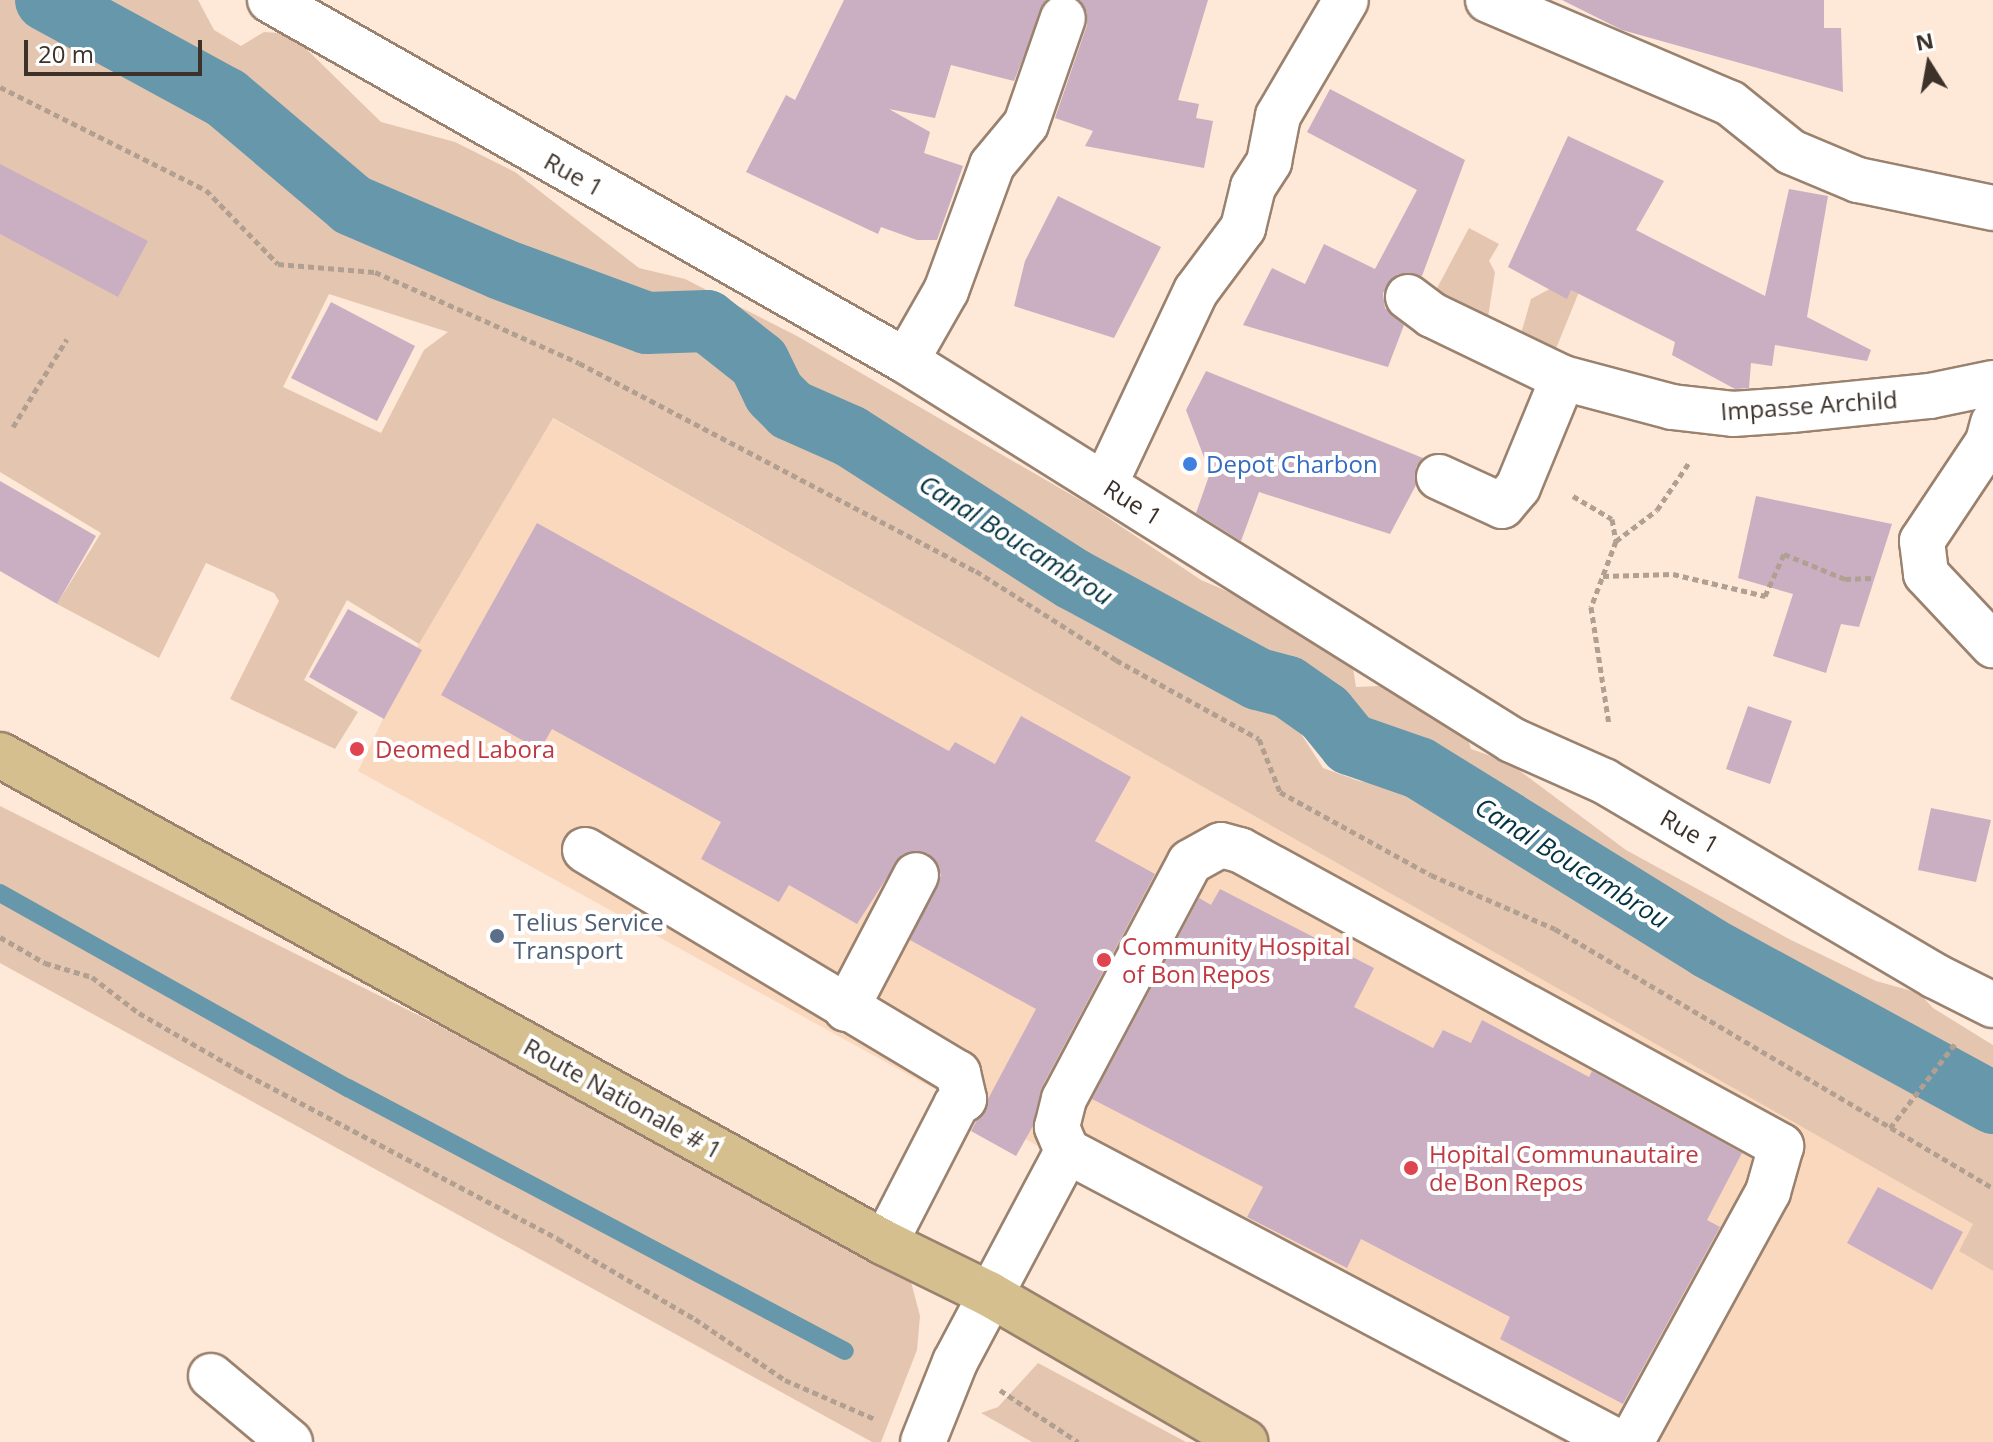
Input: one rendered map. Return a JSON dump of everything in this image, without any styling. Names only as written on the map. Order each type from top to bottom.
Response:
[{"type":"main road","name":"Route Nationale # 1","points":[[0,755],[885,1243],[989,1294],[1245,1442]]},
{"type":"street","name":"Rue 1","points":[[270,0],[329,18],[906,361],[1512,740],[1604,781],[1989,1002]]},
{"type":"street","points":[[1105,484],[1196,291],[1243,228],[1253,187],[1269,162],[1278,116],[1346,0]]},
{"type":"street","points":[[1488,0],[1730,103],[1791,152],[1858,180],[1993,208]]},
{"type":"street","points":[[906,361],[946,291],[992,165],[1026,124],[1063,18]]},
{"type":"street","name":"Impasse Archild","points":[[1408,297],[1432,315],[1563,378],[1672,407],[1722,412],[1930,396],[1993,383]]},
{"type":"street","points":[[1439,477],[1502,506],[1518,487],[1563,378]]},
{"type":"street","points":[[1993,423],[1988,442],[1922,541],[1926,574],[1993,645]]},
{"type":"street","points":[[1618,1442],[1067,1151],[1057,1127],[1064,1099],[1190,862],[1221,845],[1240,850],[1781,1146],[1768,1192],[1631,1442]]},
{"type":"street","points":[[585,850],[846,1009],[958,1073],[964,1084],[964,1099],[956,1105],[885,1243]]},
{"type":"street","points":[[846,1009],[916,875]]},
{"type":"street","points":[[924,1441],[955,1362],[1067,1151]]},
{"type":"street","points":[[211,1376],[290,1442]]},
{"type":"path","points":[[0,87],[206,190],[278,264],[375,272],[579,363],[976,571],[1116,660],[1259,739],[1280,792],[1431,875],[1555,929],[1993,1188]]},
{"type":"path","points":[[13,427],[67,339]]},
{"type":"path","points":[[1616,541],[1657,510],[1722,412]]},
{"type":"path","points":[[1518,487],[1543,495],[1579,496],[1612,519],[1616,541],[1591,607],[1596,667],[1608,700],[1604,781]]},
{"type":"path","points":[[1603,576],[1673,574],[1765,596],[1784,554],[1845,579],[1926,574]]},
{"type":"path","points":[[0,937],[45,963],[92,977],[139,1013],[238,1070],[558,1239],[695,1319],[785,1380],[924,1441]]},
{"type":"path","points":[[1890,1128],[1989,1002]]},
{"type":"path","points":[[955,1362],[1078,1442]]},
{"type":"shaded area","points":[[0,0],[32,0],[221,103],[353,214],[666,343],[702,345],[736,366],[766,405],[829,451],[946,510],[1156,642],[1212,667],[1300,732],[1323,768],[1359,781],[1432,793],[1993,1132],[1993,1271],[1959,1251],[1973,1224],[553,418],[419,644],[347,600],[304,680],[358,712],[335,749],[230,699],[279,601],[274,593],[206,563],[159,658],[57,604],[101,533],[0,472]],"holes":[[[329,294],[448,332],[424,350],[381,433],[283,387]]]},
{"type":"shaded area","points":[[76,0],[198,0],[214,30],[241,46],[264,32],[291,34],[381,122],[455,142],[515,172],[639,268],[685,279],[797,336],[1089,505],[1201,580],[1257,604],[1352,662],[1356,687],[1380,686],[1465,731],[1471,749],[1508,762],[1626,850],[1791,940],[1876,981],[1919,993],[1933,1008],[1993,1045],[1993,1082],[1886,1020],[1854,1005],[1812,995],[1447,772],[1395,745],[1355,734],[1287,674],[1214,643],[1004,519],[939,465],[785,388],[770,359],[731,323],[685,311],[653,313],[489,255],[361,200],[235,87]]},
{"type":"shaded area","points":[[1469,228],[1499,244],[1489,261],[1495,272],[1487,324],[1427,307]]},
{"type":"shaded area","points":[[1557,285],[1581,287],[1553,356],[1520,337],[1531,299]]},
{"type":"shaded area","name":"Community Hospital of Bon Repos","points":[[552,418],[1974,1224],[1959,1251],[1993,1271],[1993,1442],[1561,1442],[1462,1380],[358,771],[419,644]]},
{"type":"shaded area","points":[[0,806],[434,1023],[910,1278],[920,1316],[917,1350],[881,1442],[872,1442],[0,963]]},
{"type":"shaded area","points":[[1038,1363],[1186,1442],[1032,1442],[981,1413],[998,1407]]},
{"type":"building","points":[[844,0],[1046,0],[1014,81],[951,65],[935,118],[889,109],[930,132],[924,153],[963,166],[937,240],[917,240],[881,227],[878,234],[746,172],[786,95],[795,100]]},
{"type":"building","points":[[1080,0],[1208,0],[1178,100],[1199,104],[1196,118],[1213,121],[1204,168],[1085,146],[1093,131],[1055,118],[1087,25],[1087,13]]},
{"type":"building","points":[[1562,0],[1824,0],[1824,28],[1841,28],[1843,92],[1622,30]]},
{"type":"building","points":[[1330,89],[1465,160],[1422,276],[1398,274],[1383,293],[1385,308],[1404,325],[1388,367],[1243,325],[1272,268],[1305,284],[1324,244],[1375,269],[1417,190],[1307,132]]},
{"type":"building","points":[[1568,136],[1664,181],[1636,230],[1765,296],[1789,189],[1828,196],[1807,317],[1871,350],[1867,361],[1775,345],[1772,366],[1751,363],[1749,388],[1735,389],[1672,355],[1675,342],[1571,290],[1567,299],[1508,267]]},
{"type":"building","points":[[0,164],[148,241],[118,297],[0,234]]},
{"type":"building","points":[[1058,196],[1161,247],[1114,338],[1014,306],[1025,261]]},
{"type":"building","points":[[331,302],[415,346],[377,421],[291,378]]},
{"type":"building","points":[[1206,371],[1423,458],[1416,467],[1416,485],[1390,534],[1259,492],[1241,541],[1196,513],[1210,473],[1186,410]]},
{"type":"building","points":[[0,481],[96,536],[57,604],[0,571]]},
{"type":"building","points":[[1756,496],[1892,524],[1859,627],[1841,624],[1826,673],[1773,656],[1793,594],[1738,578]]},
{"type":"building","points":[[537,523],[949,751],[955,742],[995,764],[1021,716],[1131,777],[1095,841],[1155,874],[1042,1087],[1033,1126],[1016,1156],[971,1131],[1036,1009],[910,940],[941,875],[928,853],[902,854],[857,924],[789,885],[779,902],[701,859],[721,822],[552,729],[540,750],[441,695]]},
{"type":"building","points":[[348,609],[422,650],[384,719],[309,677]]},
{"type":"building","points":[[1748,706],[1792,721],[1770,784],[1726,769]]},
{"type":"building","points":[[1931,808],[1991,820],[1976,882],[1918,870]]},
{"type":"building","points":[[1220,889],[1374,968],[1354,1007],[1433,1048],[1443,1030],[1471,1043],[1482,1020],[1589,1077],[1592,1071],[1742,1153],[1707,1220],[1720,1227],[1623,1404],[1500,1339],[1510,1317],[1361,1239],[1347,1268],[1247,1217],[1263,1187],[1092,1099],[1199,898],[1211,905]]},
{"type":"building","points":[[1878,1187],[1963,1232],[1932,1290],[1847,1243]]},
{"type":"waterway","name":"Canal Boucambrou","points":[[46,0],[226,98],[352,205],[501,269],[647,323],[707,321],[759,362],[774,393],[791,410],[850,436],[1073,579],[1258,679],[1288,687],[1325,713],[1350,744],[1419,768],[1709,948],[1993,1103]]},
{"type":"waterway","points":[[0,893],[348,1088],[845,1351]]},
{"type":"place","name":"Depot Charbon","points":[[1190,464]]},
{"type":"place","name":"Deomed Labora","points":[[357,749]]},
{"type":"place","name":"Telius Service Transport","points":[[497,936]]},
{"type":"place","name":"Community Hospital of Bon Repos","points":[[1104,960]]},
{"type":"place","name":"Hopital Communautaire de Bon Repos","points":[[1411,1168]]}]
